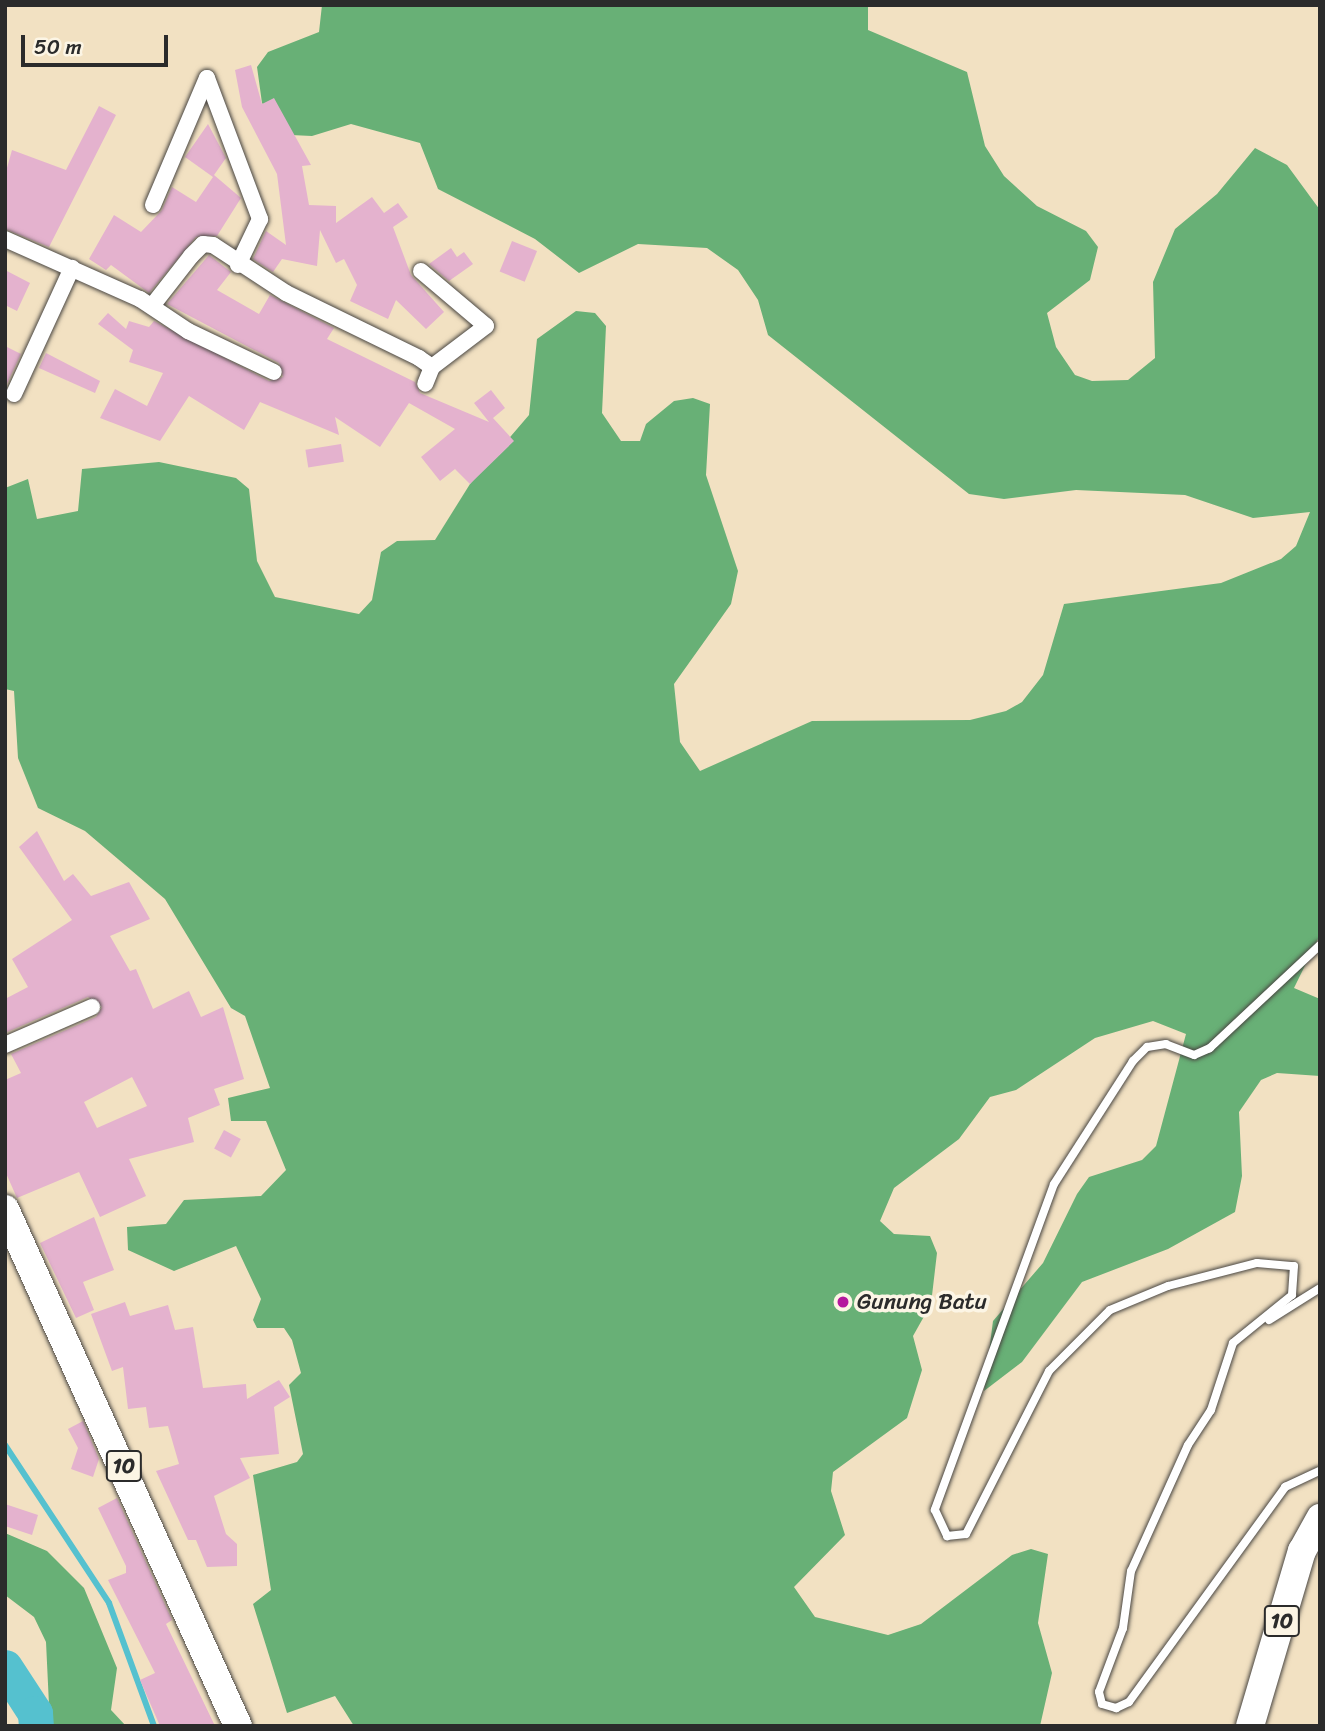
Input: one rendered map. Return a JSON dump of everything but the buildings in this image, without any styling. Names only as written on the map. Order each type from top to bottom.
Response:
[{"type":"highway","name":"10","points":[[5,1209],[238,1726]]},
{"type":"highway","name":"10","points":[[1250,1726],[1302,1551],[1320,1518]]},
{"type":"street","points":[[153,205],[207,78],[260,219],[238,265]]},
{"type":"street","points":[[5,239],[152,306],[187,331],[274,372]]},
{"type":"street","points":[[152,306],[204,244],[238,265],[432,367]]},
{"type":"street","points":[[14,394],[72,268]]},
{"type":"street","points":[[421,271],[485,324],[432,367],[425,384]]},
{"type":"street","points":[[5,1045],[92,1007]]},
{"type":"lane","points":[[1320,945],[1210,1048],[1195,1055],[1166,1044],[1147,1047],[1133,1061],[1054,1184],[942,1485],[936,1525],[947,1536],[966,1534],[978,1519],[997,1466],[1049,1371],[1110,1310],[1168,1286],[1257,1263],[1294,1266],[1292,1295],[1233,1343],[1211,1410],[1188,1445],[1131,1571],[1123,1628],[1102,1674],[1102,1704],[1129,1702],[1285,1486],[1320,1471]]},
{"type":"lane","points":[[1233,1343],[1320,1288]]},
{"type":"green space","points":[[322,5],[868,5],[868,30],[967,72],[985,146],[1004,176],[1037,206],[1086,231],[1098,247],[1090,280],[1047,313],[1056,347],[1075,375],[1092,381],[1128,380],[1155,358],[1153,282],[1175,229],[1217,194],[1255,148],[1287,165],[1320,210],[1320,935],[1294,988],[1320,999],[1320,1076],[1277,1073],[1261,1080],[1239,1112],[1242,1176],[1235,1212],[1168,1249],[1082,1282],[1022,1362],[984,1391],[993,1321],[1043,1263],[1077,1194],[1089,1177],[1142,1160],[1156,1146],[1186,1034],[1153,1021],[1095,1038],[1016,1090],[990,1097],[959,1139],[894,1188],[880,1221],[894,1234],[930,1236],[937,1253],[931,1304],[913,1336],[922,1370],[907,1418],[833,1472],[831,1491],[845,1535],[794,1587],[815,1617],[888,1635],[921,1624],[1012,1555],[1031,1549],[1048,1554],[1038,1623],[1052,1673],[1040,1726],[354,1726],[335,1696],[287,1713],[253,1604],[271,1590],[253,1475],[297,1462],[303,1454],[289,1385],[301,1373],[292,1340],[284,1328],[257,1328],[253,1320],[261,1299],[236,1246],[174,1271],[128,1250],[127,1227],[166,1224],[184,1200],[261,1196],[286,1170],[266,1121],[231,1121],[228,1098],[270,1088],[245,1016],[231,1008],[165,899],[85,831],[38,808],[18,758],[14,691],[5,689],[5,488],[28,479],[37,519],[78,511],[82,469],[159,462],[236,478],[249,489],[257,561],[275,597],[359,614],[372,600],[381,552],[397,541],[435,540],[470,484],[529,415],[537,339],[576,311],[595,313],[606,326],[602,413],[621,441],[640,441],[646,424],[674,401],[693,398],[710,404],[706,475],[738,571],[731,604],[674,684],[680,742],[700,771],[812,721],[970,720],[1006,711],[1022,702],[1043,675],[1064,604],[1221,583],[1281,559],[1296,546],[1310,512],[1253,518],[1185,495],[1076,490],[1004,499],[969,494],[768,335],[758,300],[738,270],[707,248],[638,244],[579,273],[535,239],[438,189],[420,143],[351,124],[312,136],[291,135],[262,103],[257,67],[268,52],[319,32]]},
{"type":"green space","points":[[5,1533],[47,1551],[84,1588],[117,1668],[111,1710],[126,1726],[50,1726],[46,1642],[34,1617],[5,1595]]},
{"type":"waterway","points":[[5,1445],[109,1603],[154,1726]]},
{"type":"waterway","points":[[5,1667],[35,1713],[36,1726]]},
{"type":"place","name":"Gunung Batu","points":[[843,1302]]}]
